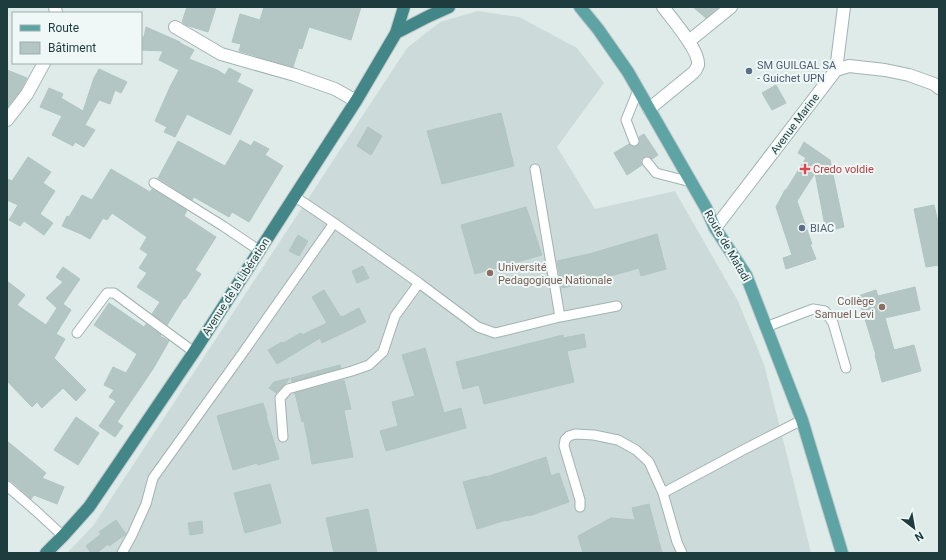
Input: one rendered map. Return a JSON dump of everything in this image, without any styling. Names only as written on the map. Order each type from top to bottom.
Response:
[{"type":"highway","name":"Avenue de la Libération","points":[[46,553],[89,507],[194,352],[356,101],[396,33],[404,7]]},
{"type":"highway","points":[[396,33],[449,7]]},
{"type":"main road","name":"Route de Matadi","points":[[580,7],[598,29],[628,72],[706,208],[715,228],[746,275],[802,420],[842,553]]},
{"type":"street","points":[[649,109],[693,73],[698,66],[697,59],[689,42],[663,7]]},
{"type":"street","points":[[689,42],[731,7]]},
{"type":"street","points":[[844,7],[836,70],[849,66],[885,70],[909,75],[934,84],[939,88]]},
{"type":"street","points":[[175,28],[221,54],[295,75],[335,89],[356,101]]},
{"type":"street","points":[[7,120],[27,94],[43,64]]},
{"type":"street","name":"Avenue Marine","points":[[715,228],[836,70]]},
{"type":"lane","points":[[634,141],[626,120],[638,90]]},
{"type":"lane","points":[[647,162],[656,173],[691,182]]},
{"type":"lane","points":[[535,170],[560,317]]},
{"type":"lane","points":[[154,183],[260,251]]},
{"type":"lane","points":[[294,196],[419,283],[478,327],[495,333],[560,317],[617,306]]},
{"type":"lane","points":[[122,553],[146,504],[154,478],[334,223]]},
{"type":"lane","points":[[283,437],[280,398],[288,389],[369,365],[383,352],[394,316],[419,283]]},
{"type":"lane","points":[[77,333],[107,293],[114,293],[194,352]]},
{"type":"lane","points":[[766,327],[813,309],[825,311],[834,323],[846,368]]},
{"type":"lane","points":[[663,493],[802,420]]},
{"type":"lane","points":[[580,507],[580,500],[564,446],[565,440],[569,436],[575,434],[594,435],[618,440],[636,450],[650,462],[663,493],[677,542],[682,553]]},
{"type":"lane","points":[[7,486],[63,536]]},
{"type":"shaded area","name":"Université Pedagogique Nationale","points":[[478,11],[519,17],[577,48],[604,83],[557,147],[595,209],[675,191],[738,301],[764,364],[811,553],[67,553],[93,526],[407,48],[440,22]]},
{"type":"building","points":[[187,7],[216,7],[208,32],[186,25],[182,22]]},
{"type":"building","points":[[264,7],[361,7],[351,40],[309,27],[302,49],[299,48],[293,67],[239,51],[241,44],[232,42],[240,14],[260,20]]},
{"type":"building","points":[[693,7],[719,7],[706,18]]},
{"type":"building","points":[[146,27],[194,50],[189,59],[217,70],[225,75],[229,68],[241,74],[237,82],[253,90],[230,135],[187,114],[175,137],[164,132],[167,127],[155,121],[179,70],[159,60],[163,51],[142,50],[142,37],[144,37]]},
{"type":"building","points":[[99,69],[127,82],[121,93],[115,90],[110,104],[99,100],[85,125],[95,130],[84,147],[75,142],[73,146],[52,135],[62,116],[40,107],[49,88],[63,94],[61,98],[83,111],[94,78]]},
{"type":"building","points":[[7,70],[27,78],[21,90],[7,108]]},
{"type":"building","points":[[776,85],[786,103],[772,110],[762,93]]},
{"type":"building","points":[[501,113],[514,166],[442,184],[427,131]]},
{"type":"building","points":[[368,127],[382,136],[371,155],[357,146]]},
{"type":"building","points":[[644,134],[658,155],[652,159],[649,156],[644,157],[641,160],[642,165],[627,175],[614,153],[629,144],[633,147],[636,146],[640,142],[639,137]]},
{"type":"building","points":[[240,140],[251,146],[254,141],[269,149],[265,155],[283,166],[249,222],[232,212],[229,217],[194,197],[192,200],[158,178],[178,141],[225,166]]},
{"type":"building","points":[[804,142],[830,160],[844,227],[826,231],[815,173],[797,201],[816,259],[786,269],[783,258],[792,255],[776,207],[785,190],[806,158],[798,153]]},
{"type":"building","points":[[28,157],[51,172],[43,183],[55,191],[40,214],[53,223],[44,235],[24,221],[20,226],[9,220],[18,205],[7,200],[7,179],[12,181]]},
{"type":"building","points":[[111,169],[150,192],[152,189],[187,210],[184,216],[216,237],[195,270],[201,274],[167,325],[152,314],[160,302],[137,287],[147,273],[139,268],[148,254],[140,249],[147,237],[112,213],[107,220],[103,218],[90,239],[62,226],[67,216],[69,217],[82,195],[92,200]]},
{"type":"building","points":[[934,205],[939,226],[939,265],[926,267],[914,209]]},
{"type":"building","points":[[526,207],[542,255],[475,274],[461,225]]},
{"type":"building","points":[[657,234],[666,269],[641,276],[639,268],[562,288],[557,261],[589,254]]},
{"type":"building","points":[[298,235],[308,241],[299,256],[289,251]]},
{"type":"building","points":[[363,266],[369,278],[357,283],[352,271]]},
{"type":"building","points":[[63,267],[80,279],[63,304],[71,310],[56,334],[65,339],[54,358],[86,390],[76,401],[63,388],[42,408],[37,402],[32,407],[7,381],[7,281],[25,295],[17,305],[46,325],[57,308],[46,298],[63,282],[56,277]]},
{"type":"building","points":[[915,287],[920,310],[885,318],[894,350],[914,345],[921,371],[882,382],[876,355],[858,296],[876,290],[878,296]]},
{"type":"building","points":[[324,290],[340,316],[342,317],[359,308],[366,322],[322,343],[320,338],[277,364],[268,350],[301,333],[302,335],[327,323],[312,297]]},
{"type":"building","points":[[109,303],[144,327],[146,324],[161,335],[160,336],[169,341],[153,369],[117,422],[123,426],[115,437],[99,426],[116,401],[109,397],[114,390],[104,385],[113,367],[126,373],[137,354],[94,325]]},
{"type":"building","points":[[584,334],[586,347],[567,351],[574,382],[484,404],[479,385],[463,389],[456,362],[563,335],[563,338]]},
{"type":"building","points":[[425,348],[444,413],[461,408],[466,428],[386,451],[380,431],[398,426],[392,402],[415,396],[402,355]]},
{"type":"building","points":[[340,365],[341,368],[292,382],[291,378]]},
{"type":"building","points":[[290,378],[276,393],[269,388],[274,382]]},
{"type":"building","points":[[344,380],[351,409],[344,410],[353,457],[312,464],[304,421],[302,422],[295,393]]},
{"type":"building","points":[[263,403],[279,459],[258,465],[257,463],[233,470],[217,416]]},
{"type":"building","points":[[76,417],[99,433],[78,465],[54,450]]},
{"type":"building","points":[[7,441],[46,473],[42,478],[64,487],[57,504],[34,495],[31,499],[11,481],[7,480]]},
{"type":"building","points":[[546,457],[551,476],[559,473],[569,502],[529,516],[506,520],[477,529],[463,482],[486,477]]},
{"type":"building","points":[[270,484],[281,523],[245,533],[234,493]]},
{"type":"building","points":[[649,504],[662,553],[583,553],[578,536],[611,518],[635,520],[632,508]]},
{"type":"building","points":[[368,509],[377,553],[334,553],[326,518]]},
{"type":"building","points":[[116,520],[126,534],[109,546],[108,544],[97,553],[91,553],[86,546],[101,534],[99,532]]},
{"type":"building","points":[[202,521],[203,533],[190,535],[188,523]]},
{"type":"place","name":"SM GUILGAL SA - Guichet UPN","points":[[749,71]]},
{"type":"place","name":"Credo voldie","points":[[805,169]]},
{"type":"place","name":"BIAC","points":[[802,228]]},
{"type":"place","name":"Université Pedagogique Nationale","points":[[490,273]]},
{"type":"place","name":"Collège Samuel Levi","points":[[882,307]]}]
